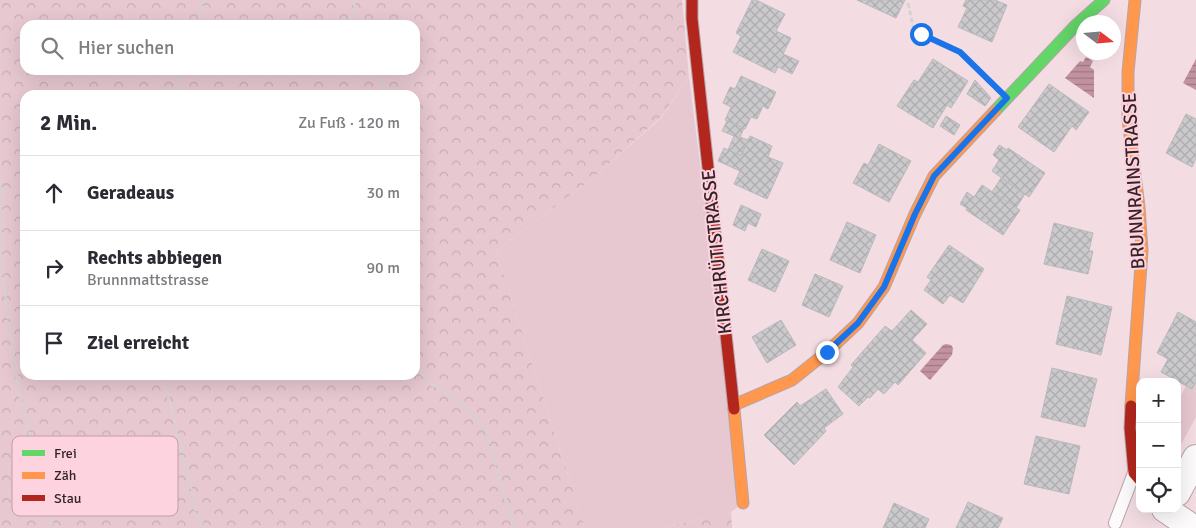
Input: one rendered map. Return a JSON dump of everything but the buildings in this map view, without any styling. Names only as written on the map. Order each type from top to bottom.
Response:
[{"type":"street","name":"KIRCHRÜTISTRASSE","points":[[692,0],[693,28],[743,503]]},
{"type":"street","points":[[734,405],[792,380],[827,352],[858,323],[884,287],[915,214],[934,176],[1076,25],[1104,0]]},
{"type":"street","name":"BRUNNRAINSTRASSE","points":[[1135,0],[1128,72],[1128,119],[1139,207],[1142,251],[1130,428],[1136,469]]},
{"type":"street","points":[[1181,485],[1196,458]]},
{"type":"street","points":[[1171,513],[1193,528]]},
{"type":"lane","points":[[1115,523],[1136,478]]},
{"type":"path","points":[[198,20],[204,0]]},
{"type":"path","points":[[354,0],[356,20]]},
{"type":"path","points":[[908,3],[912,26],[921,34],[960,52],[1007,98]]},
{"type":"path","points":[[349,20],[355,12]]},
{"type":"path","points":[[175,90],[180,75]]},
{"type":"path","points":[[375,75],[383,81],[384,90]]},
{"type":"path","points":[[0,180],[3,189],[3,279],[18,387],[30,436]]},
{"type":"path","points":[[420,373],[432,386],[467,407],[486,431],[514,528]]},
{"type":"path","points":[[164,380],[178,436]]},
{"type":"path","points":[[178,436],[196,510],[204,528]]},
{"type":"green space","points":[[0,0],[682,0],[689,77],[661,117],[593,178],[496,251],[585,528],[0,528]]},
{"type":"green space","points":[[689,77],[743,503],[731,512],[661,528],[585,528],[496,251],[593,178],[661,118]]},
{"type":"green space","points":[[1196,382],[1196,417],[1181,445],[1181,395],[1186,386],[1192,389]]},
{"type":"green space","points":[[731,512],[732,528],[661,528]]},
{"type":"shaded area","points":[[1196,59],[1196,90],[1183,83]]},
{"type":"shaded area","points":[[1084,60],[1093,61],[1090,67],[1094,70],[1094,98],[1065,78],[1080,61],[1083,62]]},
{"type":"shaded area","points":[[946,344],[951,345],[953,348],[952,355],[930,380],[920,371]]},
{"type":"traffic: fast","points":[[995,111],[1076,25],[1104,0]]},
{"type":"traffic: slow","points":[[1131,406],[1142,251],[1139,207],[1128,119],[1128,72],[1135,0]]},
{"type":"traffic: slow","points":[[734,405],[792,380],[827,352],[858,323],[884,287],[915,214],[934,176],[995,111]]},
{"type":"traffic: slow","points":[[734,409],[743,503]]},
{"type":"traffic: jam","points":[[692,0],[692,19],[734,409]]},
{"type":"traffic: jam","points":[[1131,406],[1130,428],[1134,473],[1136,475]]},
{"type":"route","points":[[827,352],[858,323],[884,287],[915,214],[934,176],[1007,98],[960,52],[921,34]]}]
